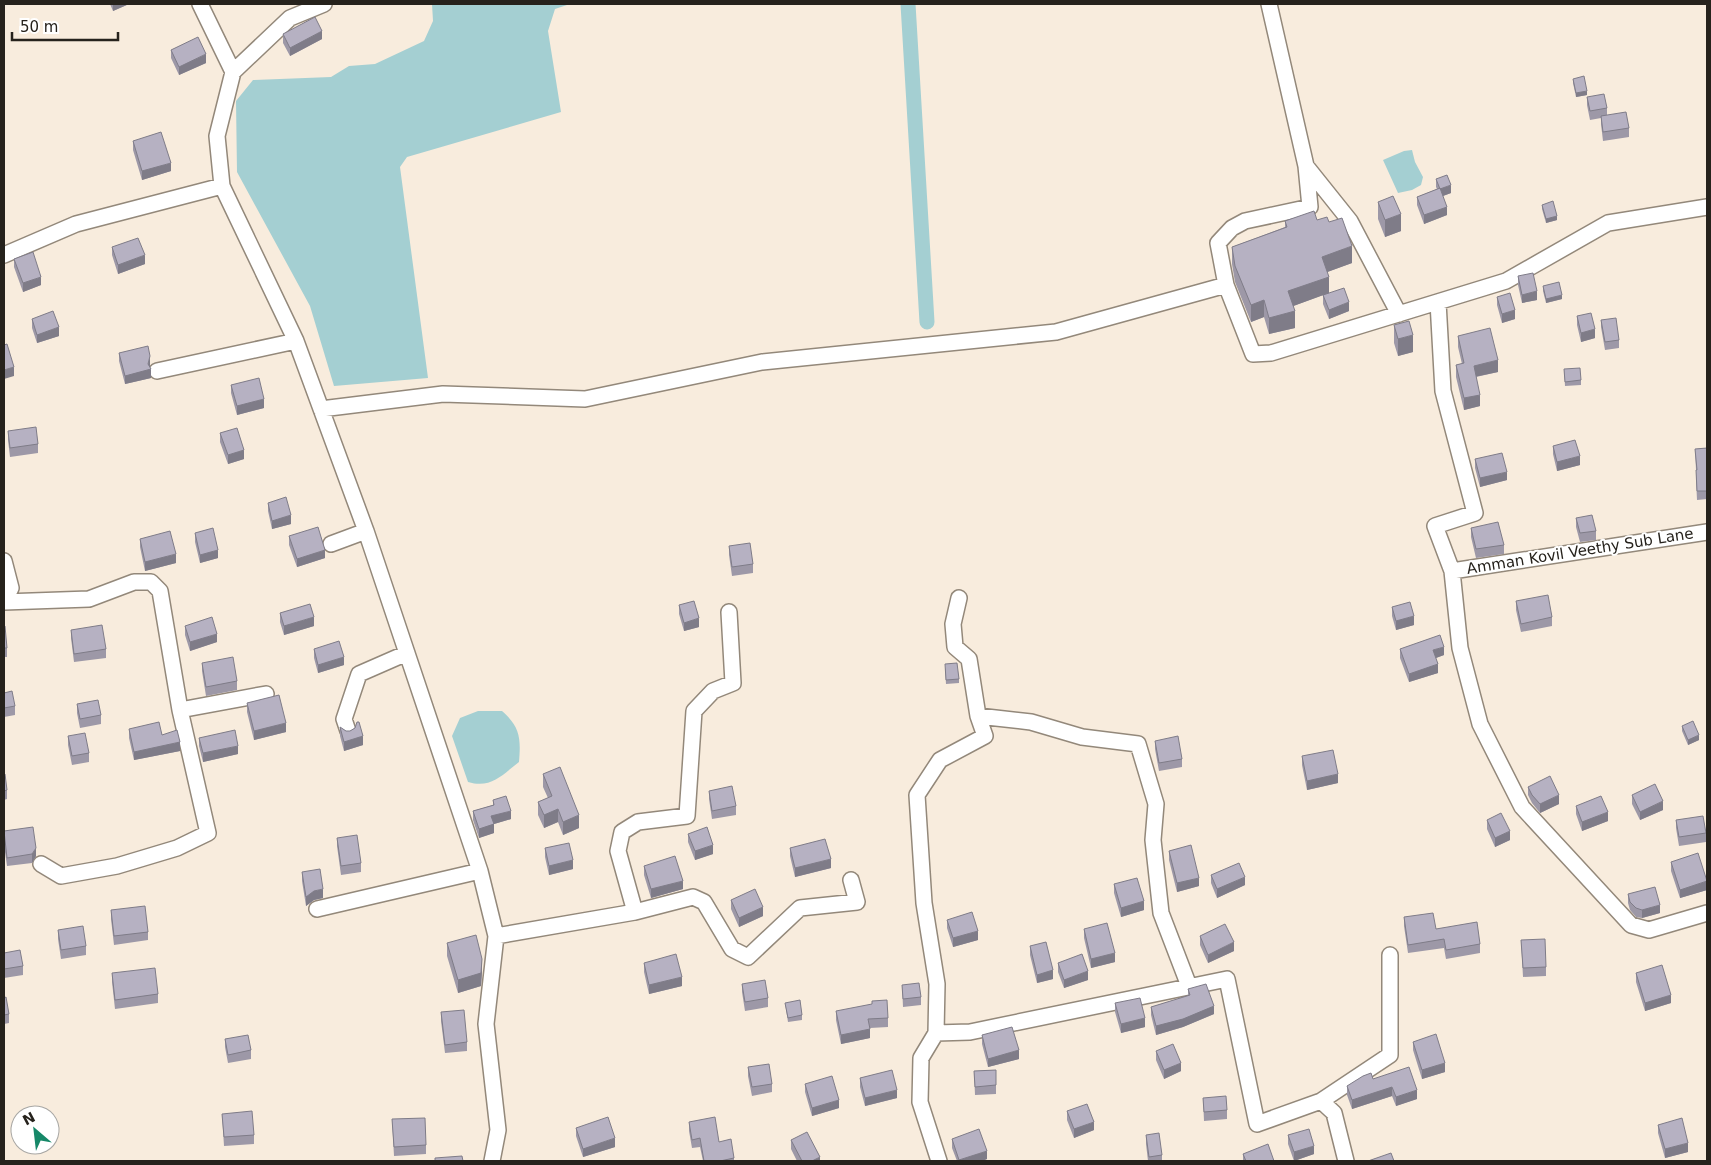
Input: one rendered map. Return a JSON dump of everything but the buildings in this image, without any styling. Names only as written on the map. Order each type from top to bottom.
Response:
[{"type":"street","points":[[200,4],[234,72]]},
{"type":"street","points":[[324,4],[290,18],[234,72],[217,136],[222,186],[296,341],[366,531],[480,871],[496,936],[486,1024],[498,1130],[492,1161]]},
{"type":"street","points":[[1269,4],[1306,166],[1310,208],[1245,221],[1232,228],[1218,243],[1226,285],[1253,354],[1271,353],[1506,281],[1608,223],[1707,207]]},
{"type":"street","points":[[1306,166],[1350,221],[1399,314]]},
{"type":"street","points":[[4,255],[76,224],[222,186]]},
{"type":"street","points":[[321,409],[443,394],[585,398],[762,362],[1056,332],[1226,285]]},
{"type":"street","points":[[1438,302],[1443,391],[1475,513],[1435,526],[1452,571],[1460,648],[1480,724],[1522,807],[1632,925],[1648,930],[1707,914]]},
{"type":"street","points":[[157,371],[296,341]]},
{"type":"street","points":[[330,544],[366,531]]},
{"type":"street","name":"Amman Kovil Veethy Sub Lane","points":[[1452,571],[1707,532]]},
{"type":"street","points":[[4,561],[11,588],[4,602],[89,599],[134,582],[151,582],[160,591],[180,710],[208,834],[177,848],[108,868],[61,876],[41,864]]},
{"type":"street","points":[[939,1161],[920,1102],[921,1058],[936,1033],[936,984],[924,903],[916,795],[940,760],[985,736],[978,716],[969,659],[955,647],[953,624],[959,598]]},
{"type":"street","points":[[635,912],[618,851],[622,832],[638,822],[687,816],[694,710],[713,691],[733,683],[729,612]]},
{"type":"street","points":[[348,731],[344,719],[359,674],[407,653]]},
{"type":"street","points":[[180,710],[266,694]]},
{"type":"street","points":[[978,716],[1031,722],[1082,737],[1138,744],[1156,804],[1153,840],[1161,912],[1189,986]]},
{"type":"street","points":[[317,908],[480,871]]},
{"type":"street","points":[[496,936],[635,912],[693,897],[704,902],[732,948],[748,958],[800,908],[857,902],[851,880]]},
{"type":"street","points":[[936,1033],[970,1032],[1227,979],[1257,1124],[1321,1101],[1390,1055],[1390,955]]},
{"type":"street","points":[[1321,1101],[1334,1114],[1346,1161]]},
{"type":"water","points":[[432,4],[570,4],[555,9],[548,31],[561,112],[407,157],[400,167],[428,378],[334,386],[310,306],[237,172],[236,101],[253,80],[331,77],[349,66],[375,64],[424,41],[433,21]]},
{"type":"water","points":[[1412,150],[1415,162],[1423,177],[1421,185],[1412,190],[1398,193],[1383,160],[1404,151]]},
{"type":"water","points":[[478,711],[502,711],[513,722],[520,746],[519,762],[496,780],[483,784],[468,782],[452,736],[460,718]]},
{"type":"waterway","points":[[908,4],[927,322]]}]
